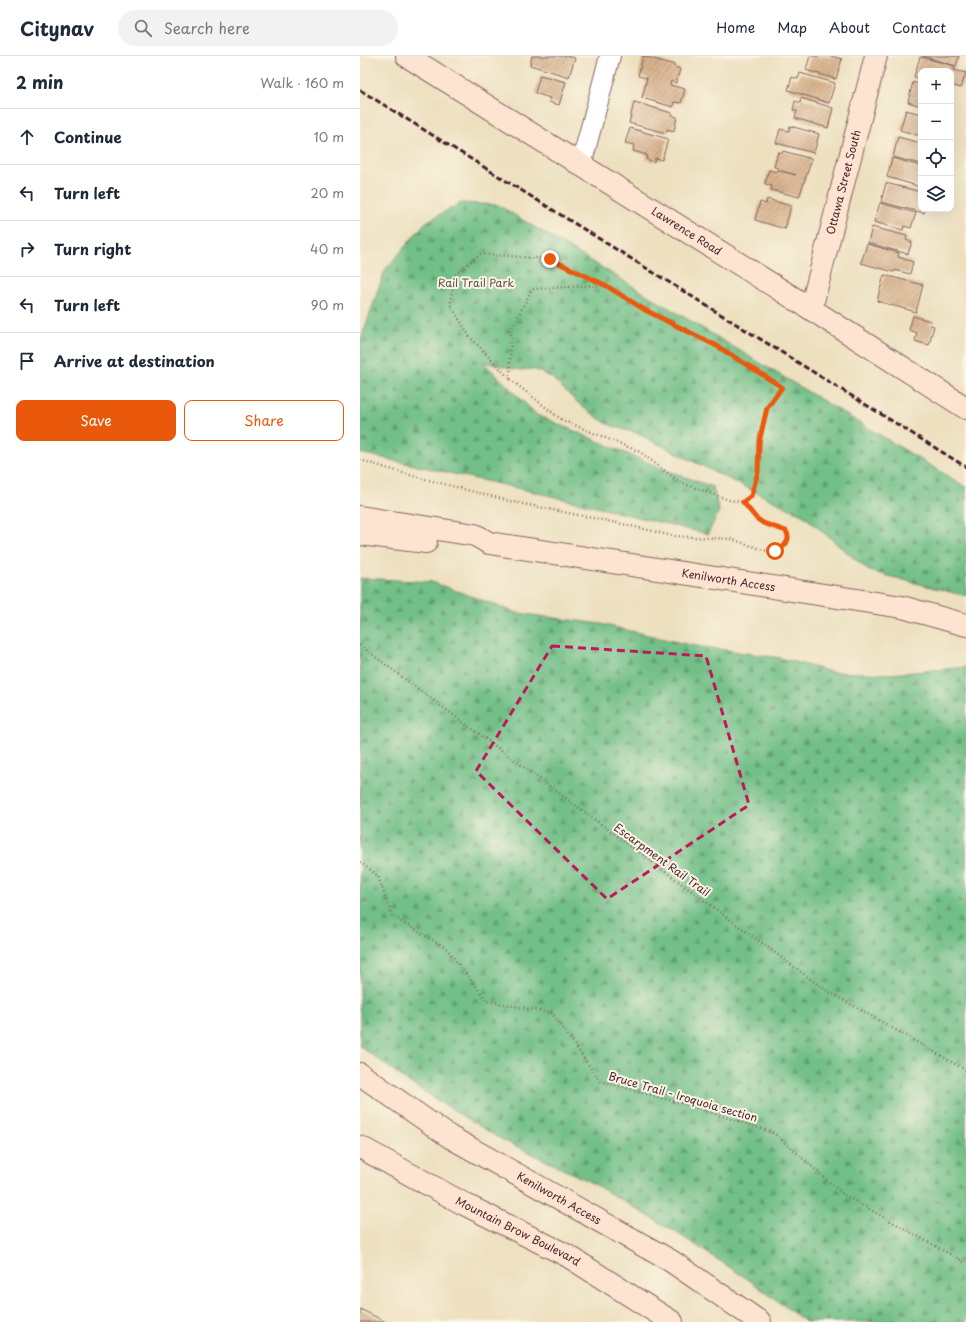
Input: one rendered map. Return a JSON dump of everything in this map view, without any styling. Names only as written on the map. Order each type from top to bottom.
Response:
[{"type":"main road","name":"Lawrence Road","points":[[407,56],[966,408]]},
{"type":"main road","name":"Ottawa Street South","points":[[811,309],[876,56]]},
{"type":"main road","name":"Kenilworth Access","points":[[360,517],[475,535],[489,543],[902,607],[966,625]]},
{"type":"main road","name":"Kenilworth Access","points":[[360,534],[474,548],[489,543]]},
{"type":"main road","name":"Kenilworth Access","points":[[360,1074],[450,1137],[671,1261],[760,1322]]},
{"type":"main road","name":"Mountain Brow Boulevard","points":[[360,1147],[464,1204],[568,1256],[672,1322]]},
{"type":"street","points":[[581,165],[610,56]]},
{"type":"path","points":[[360,460],[413,476],[514,502],[673,536],[731,539],[770,552],[784,546],[788,540],[788,534],[786,531],[760,521],[743,502],[729,500],[678,482],[640,452],[562,420],[510,379],[470,337],[450,304],[456,275],[480,254],[550,259],[605,285],[645,310],[717,346],[782,387],[767,408],[759,442],[758,472],[751,496],[743,502]]},
{"type":"path","points":[[510,379],[511,330],[532,289],[605,285]]},
{"type":"path","name":"Escarpment Rail Trail","points":[[360,645],[824,989],[966,1070]]},
{"type":"path","name":"Bruce Trail - Iroquoia section","points":[[360,862],[378,876],[392,916],[446,948],[487,1001],[552,1013],[600,1081],[695,1107],[774,1133],[844,1195],[966,1264]]},
{"type":"highlighted area","points":[[552,646],[706,656],[749,805],[607,899],[476,771]]},
{"type":"green space","name":"Rail Trail Park","points":[[461,203],[498,205],[966,487],[966,596],[869,571],[804,516],[636,433],[607,424],[580,405],[551,377],[533,369],[521,370],[483,362],[537,415],[658,467],[713,487],[719,511],[708,534],[530,491],[360,453],[360,342],[385,270],[426,222]]},
{"type":"green space","points":[[360,578],[432,582],[517,613],[601,624],[690,645],[780,658],[832,672],[892,674],[966,667],[966,1322],[806,1322],[749,1280],[677,1233],[596,1185],[499,1138],[413,1085],[360,1046]]},
{"type":"building","points":[[532,56],[567,56],[575,58],[569,77],[530,65]]},
{"type":"building","points":[[643,56],[675,65],[674,67],[680,69],[676,83],[671,81],[670,85],[685,89],[681,103],[674,102],[673,107],[642,98],[647,78],[638,76]]},
{"type":"building","points":[[810,56],[831,56],[842,59],[836,79],[806,70]]},
{"type":"building","points":[[922,56],[959,56],[956,66]]},
{"type":"building","points":[[920,57],[955,66],[954,70],[954,68],[918,68],[918,78],[914,77]]},
{"type":"building","points":[[954,70],[966,73],[961,88],[954,86]]},
{"type":"building","points":[[800,73],[835,83],[829,103],[788,90],[792,77],[798,79]]},
{"type":"building","points":[[540,75],[566,82],[559,105],[549,102],[550,98],[535,93]]},
{"type":"building","points":[[913,82],[918,84],[918,105],[908,102]]},
{"type":"building","points":[[801,98],[833,108],[828,128],[795,118],[797,111],[793,110],[795,101],[800,103]]},
{"type":"building","points":[[634,102],[672,113],[671,115],[677,117],[674,131],[667,129],[666,133],[629,123]]},
{"type":"building","points":[[906,110],[918,113],[918,135],[900,130]]},
{"type":"building","points":[[790,126],[819,134],[814,153],[776,143],[780,129],[789,131]]},
{"type":"building","points":[[630,128],[668,139],[662,160],[655,158],[654,162],[646,159],[647,155],[633,151],[634,145],[625,143]]},
{"type":"building","points":[[898,137],[918,142],[918,163],[893,157]]},
{"type":"building","points":[[783,151],[812,159],[799,197],[771,190],[772,186],[765,184],[769,170],[776,172],[777,170],[796,175],[778,170],[778,168],[774,167],[778,152],[782,153]]},
{"type":"building","points":[[892,158],[918,165],[918,186],[887,177]]},
{"type":"building","points":[[886,183],[918,191],[918,211],[881,202]]},
{"type":"building","points":[[767,199],[791,206],[785,229],[755,220],[760,202],[766,204]]},
{"type":"building","points":[[880,203],[916,213],[911,228],[904,226],[903,230],[874,222]]},
{"type":"building","points":[[872,227],[907,236],[906,240],[912,242],[908,254],[868,243]]},
{"type":"building","points":[[867,244],[899,253],[898,257],[913,262],[910,274],[895,270],[894,272],[861,263]]},
{"type":"building","points":[[884,275],[923,285],[916,312],[877,301]]},
{"type":"building","points":[[913,316],[931,321],[930,325],[934,326],[929,345],[915,341],[917,333],[909,330]]},
{"type":"building","points":[[360,1309],[386,1322],[360,1322]]},
{"type":"railway","points":[[360,90],[966,467]]},
{"type":"route","points":[[550,259],[605,285],[645,310],[717,346],[782,387],[767,408],[759,442],[758,472],[751,496],[743,502],[756,518],[763,523],[783,529],[788,534],[788,540],[784,546],[775,551]]}]
